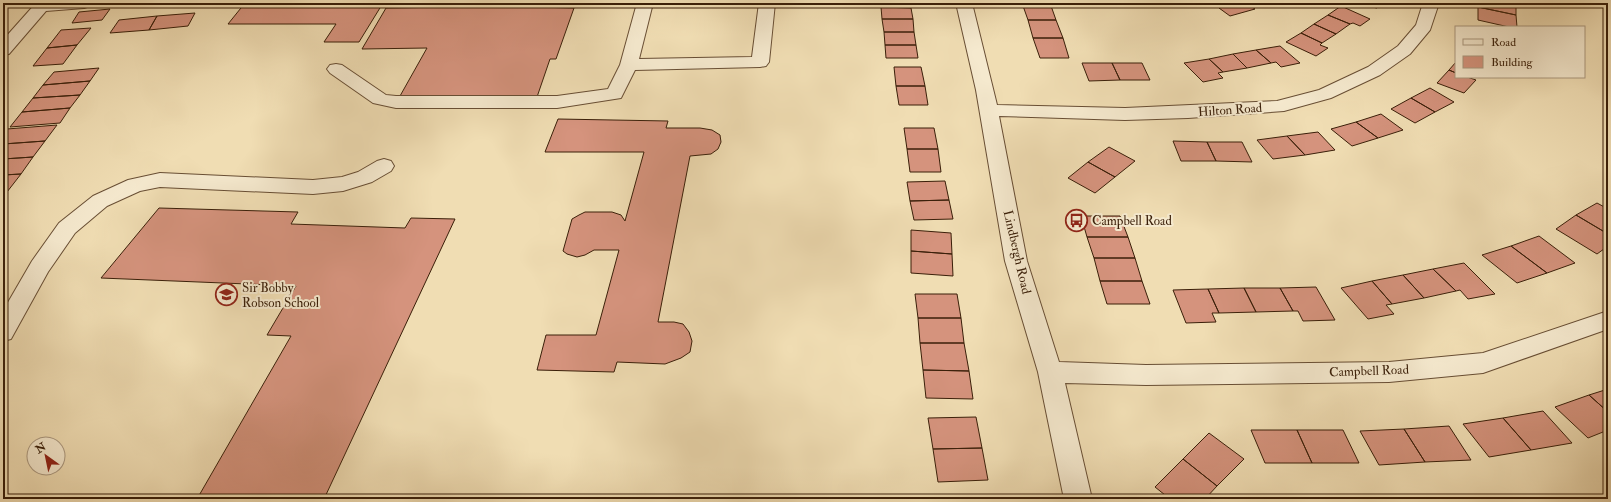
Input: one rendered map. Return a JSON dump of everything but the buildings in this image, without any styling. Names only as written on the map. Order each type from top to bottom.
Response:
[{"type":"street","points":[[3,50],[43,5],[84,3]]},
{"type":"street","points":[[336,69],[380,99],[396,102],[557,102],[615,94],[629,65],[645,3]]},
{"type":"street","points":[[629,65],[760,62],[767,3]]},
{"type":"street","name":"Lindbergh Road","points":[[964,3],[985,90],[1016,261],[1050,372],[1078,499]]},
{"type":"street","name":"Hilton Road","points":[[988,110],[1125,114],[1277,107],[1325,94],[1374,71],[1404,50],[1424,26],[1431,3]]},
{"type":"street","points":[[3,332],[40,267],[67,228],[100,202],[135,185],[160,180],[313,187],[343,184],[366,177],[384,166]]},
{"type":"street","name":"Campbell Road","points":[[1050,372],[1146,375],[1373,372],[1483,363],[1608,320]]},
{"type":"place","name":"Campbell Road","points":[[1076,221]]},
{"type":"place","name":"Sir Bobby Robson School","points":[[227,295]]}]
